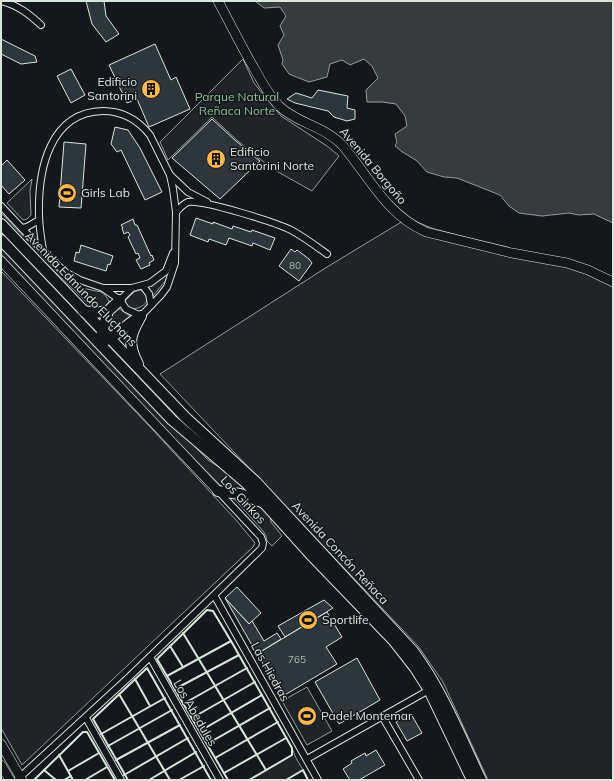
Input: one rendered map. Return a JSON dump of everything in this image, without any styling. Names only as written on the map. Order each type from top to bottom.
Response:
[{"type":"main road","name":"Avenida Borgoño","points":[[218,1],[257,74],[279,105],[290,114],[320,128],[336,139],[354,160],[383,199],[398,214],[414,226],[426,232],[506,252],[567,263],[588,270],[613,282]]},
{"type":"main road","name":"Avenida Edmundo Eluchans","points":[[1,224],[142,372]]},
{"type":"main road","name":"Avenida Edmundo Eluchans","points":[[1,240],[133,378]]},
{"type":"main road","name":"Los Ginkos","points":[[1,261],[218,491]]},
{"type":"main road","points":[[83,311],[95,313],[108,311],[120,300]]},
{"type":"main road","points":[[106,335],[108,311]]},
{"type":"main road","points":[[98,343],[106,335],[140,316]]},
{"type":"main road","points":[[140,316],[130,337],[133,354],[142,372]]},
{"type":"main road","name":"Avenida Concón Reñaca","points":[[142,372],[185,417],[256,482],[413,651],[427,670],[438,689],[481,780]]},
{"type":"main road","name":"Avenida Concón Reñaca","points":[[133,378],[172,420],[231,469],[266,503],[305,549],[393,640],[415,668],[429,690],[472,780]]},
{"type":"main road","points":[[218,491],[240,494],[266,503]]},
{"type":"main road","points":[[1,744],[20,779]]},
{"type":"main road","points":[[1,765],[10,780]]},
{"type":"street","points":[[1,1],[23,10],[41,25]]},
{"type":"street","points":[[1,206],[43,250],[65,272],[80,280],[103,288],[120,300],[126,309],[140,316],[167,287],[175,263],[174,251],[176,212],[170,176],[150,135],[134,120],[113,112],[98,111],[85,114],[73,119],[62,128],[50,146],[42,177],[39,201],[39,220],[43,250]]},
{"type":"street","points":[[170,176],[188,192],[211,204]]},
{"type":"street","points":[[176,212],[187,202],[211,204],[291,230],[327,254]]},
{"type":"street","points":[[22,228],[27,227],[39,220]]},
{"type":"street","points":[[103,288],[132,288],[143,286],[160,277],[166,270],[174,251]]},
{"type":"street","points":[[143,286],[149,294],[151,305]]},
{"type":"street","points":[[120,300],[132,288]]},
{"type":"street","name":"Los Ginkos","points":[[20,779],[214,596],[262,548],[262,540],[218,491]]},
{"type":"street","name":"Las Hiedras","points":[[214,596],[318,780]]},
{"type":"street","name":"Los Abedules","points":[[150,657],[220,780]]},
{"type":"street","points":[[306,759],[429,690]]},
{"type":"street","points":[[382,716],[419,780]]},
{"type":"street","points":[[86,718],[121,780]]},
{"type":"green space","name":"Parque Natural Reñaca Norte","points":[[243,59],[254,83],[281,116],[327,146],[339,156],[312,191],[271,168],[212,117],[168,160],[160,142]]},
{"type":"green space","points":[[32,179],[30,191],[31,215],[27,219],[23,220],[7,203]]},
{"type":"green space","points":[[1,213],[58,272],[82,288],[101,292],[105,295],[109,301],[107,307],[94,309],[37,255],[1,217]]},
{"type":"green space","points":[[408,218],[431,228],[513,250],[568,259],[613,279],[613,780],[488,780],[443,682],[418,646],[160,374],[327,267]]},
{"type":"green space","points":[[1,246],[208,460],[230,474],[251,494],[222,487],[168,432],[1,254]]},
{"type":"green space","points":[[1,271],[153,430],[236,520],[255,543],[253,547],[22,765],[1,728]]},
{"type":"green space","points":[[168,271],[166,280],[153,296],[147,286],[157,281]]},
{"type":"green space","points":[[140,290],[144,291],[148,298],[147,301],[141,306],[130,309],[125,305],[125,301],[134,292]]},
{"type":"green space","points":[[118,308],[130,316],[130,318],[110,332],[108,327],[113,311]]},
{"type":"green space","points":[[230,494],[259,503],[270,514],[271,522],[282,536],[272,546],[267,541],[263,531]]},
{"type":"green space","name":"Padel Montemar","points":[[307,687],[332,731],[307,745],[282,701]]},
{"type":"green space","points":[[292,748],[303,770],[286,780],[249,780],[292,755]]},
{"type":"shaded area","points":[[255,1],[613,1],[613,223],[594,214],[579,215],[569,213],[542,216],[519,213],[509,206],[500,195],[457,178],[444,177],[427,172],[417,161],[395,146],[397,142],[395,134],[407,126],[405,116],[396,104],[367,102],[366,90],[378,78],[372,66],[364,59],[350,65],[342,60],[330,64],[327,77],[309,82],[289,74],[282,64],[283,60],[278,45],[284,35],[280,26],[286,16],[280,7],[264,8]]},
{"type":"building","points":[[86,1],[104,1],[106,16],[119,34],[106,42],[92,24]]},
{"type":"building","points":[[1,39],[35,56],[37,62],[21,64],[1,54]]},
{"type":"building","name":"Edificio Santorini","points":[[155,44],[171,80],[176,77],[190,109],[149,127],[137,99],[127,103],[109,65]]},
{"type":"building","points":[[71,69],[85,95],[71,103],[57,76]]},
{"type":"building","points":[[318,90],[348,96],[347,108],[355,110],[355,119],[347,121],[334,117],[328,111],[295,103],[287,99],[296,93],[312,98]]},
{"type":"building","name":"Edificio Santorini Norte","points":[[212,119],[260,161],[220,199],[172,158]]},
{"type":"building","points":[[115,127],[128,130],[140,148],[162,192],[145,200],[121,150],[117,152],[111,144]]},
{"type":"building","points":[[64,142],[86,144],[81,208],[59,207]]},
{"type":"building","points":[[7,160],[25,180],[9,194],[1,185],[1,166]]},
{"type":"building","points":[[196,218],[232,229],[233,226],[251,232],[252,230],[275,238],[270,250],[253,243],[252,246],[229,238],[226,245],[209,239],[208,242],[190,235]]},
{"type":"building","points":[[133,219],[154,260],[149,263],[150,265],[141,269],[136,260],[140,258],[138,253],[136,254],[128,237],[130,235],[128,232],[124,234],[121,225]]},
{"type":"building","points":[[81,245],[113,256],[106,271],[74,261],[76,252],[79,253]]},
{"type":"building","points":[[291,249],[295,252],[297,250],[312,263],[299,281],[279,266]]},
{"type":"building","points":[[237,587],[261,613],[249,624],[225,598]]},
{"type":"building","points":[[225,598],[249,624],[252,621],[264,641],[277,633],[281,639],[257,654]]},
{"type":"building","points":[[324,600],[333,608],[285,637],[278,626]]},
{"type":"building","points":[[327,612],[342,637],[326,647],[337,664],[283,696],[257,654]]},
{"type":"building","points":[[357,658],[380,700],[339,724],[315,682]]},
{"type":"building","points":[[411,714],[422,733],[407,741],[396,722]]},
{"type":"building","points":[[376,750],[385,765],[359,780],[350,780],[343,769],[352,763],[351,761],[365,753],[366,756]]},
{"type":"wall","points":[[228,780],[157,659],[207,610],[213,611],[292,748],[292,755],[249,780]]},
{"type":"wall","points":[[183,633],[266,770]]},
{"type":"wall","points":[[167,676],[231,641]]},
{"type":"wall","points":[[170,646],[183,667]]},
{"type":"wall","points":[[175,689],[239,655]]},
{"type":"wall","points":[[128,780],[93,719],[147,668],[211,780]]},
{"type":"wall","points":[[183,704],[247,668]]},
{"type":"wall","points":[[135,679],[150,706]]},
{"type":"wall","points":[[192,718],[255,682]]},
{"type":"wall","points":[[119,694],[170,780]]},
{"type":"wall","points":[[200,731],[262,695]]},
{"type":"wall","points":[[101,734],[165,698]]},
{"type":"wall","points":[[207,744],[270,708]]},
{"type":"wall","points":[[108,746],[172,710]]},
{"type":"wall","points":[[215,758],[278,722]]},
{"type":"wall","points":[[116,760],[180,725]]},
{"type":"wall","points":[[34,780],[83,732],[87,732],[115,780]]},
{"type":"wall","points":[[124,775],[188,738]]},
{"type":"wall","points":[[224,773],[286,738]]},
{"type":"wall","points":[[149,780],[196,752]]},
{"type":"wall","points":[[68,771],[99,753]]},
{"type":"wall","points":[[59,755],[73,780]]},
{"type":"wall","points":[[179,780],[204,766]]},
{"type":"wall","points":[[85,780],[107,767]]},
{"type":"wall","points":[[44,770],[56,780]]},
{"type":"wall","points":[[286,780],[303,770],[308,780]]},
{"type":"wall","points":[[64,780],[71,776]]},
{"type":"place","name":"Edificio Santorini","points":[[151,89]]},
{"type":"place","name":"Edificio Santorini Norte","points":[[216,159]]},
{"type":"place","name":"Girls Lab","points":[[67,193]]},
{"type":"place","name":"Sportlife","points":[[308,620]]},
{"type":"place","name":"Padel Montemar","points":[[307,716]]}]
